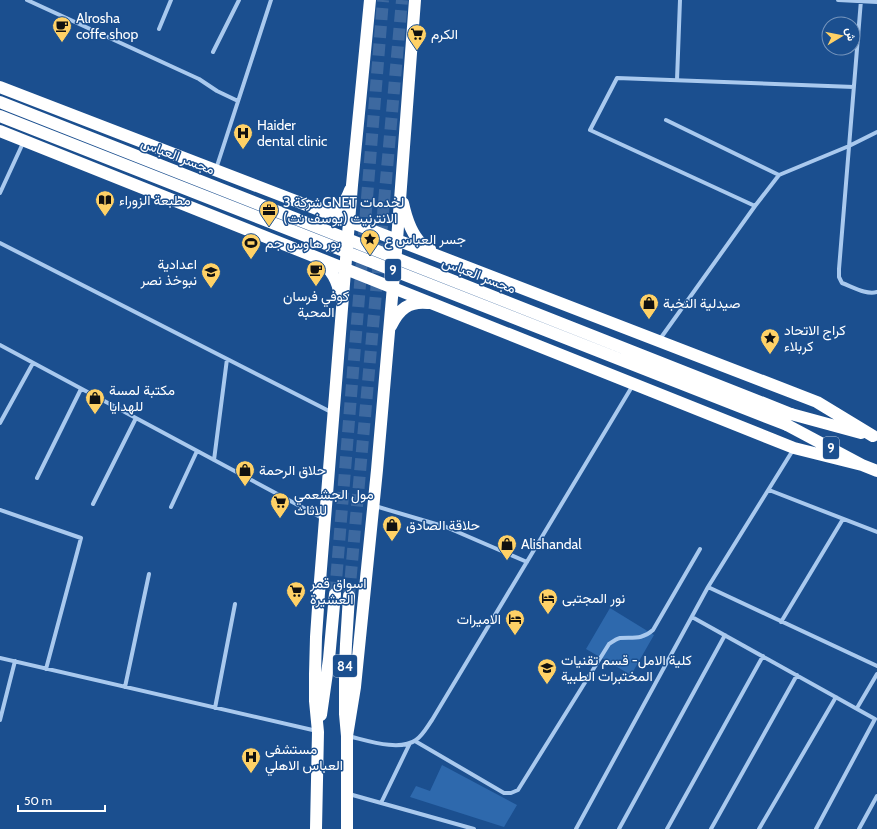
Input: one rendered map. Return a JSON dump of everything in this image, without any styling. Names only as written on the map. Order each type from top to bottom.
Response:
[{"type":"highway","points":[[318,732],[315,700],[316,637],[324,519],[352,186],[370,0]]},
{"type":"highway","points":[[347,736],[355,687],[373,506],[397,240],[416,0]]},
{"type":"highway","points":[[0,87],[817,402],[875,437]]},
{"type":"highway","name":"مجسر العباس","points":[[0,102],[789,419]]},
{"type":"highway","name":"مجسر العباس","points":[[0,116],[789,419]]},
{"type":"highway","points":[[0,131],[794,448],[862,464]]},
{"type":"highway","points":[[324,211],[331,211],[341,206],[352,186]]},
{"type":"highway","points":[[401,190],[402,200],[411,228],[421,243],[441,257]]},
{"type":"highway","points":[[312,256],[333,273],[340,293],[342,307]]},
{"type":"highway","points":[[389,328],[400,311],[407,307],[420,302],[433,304]]},
{"type":"highway","name":"9","points":[[789,419],[875,437]]},
{"type":"highway","name":"9","points":[[789,419],[862,464],[877,471]]},
{"type":"highway","name":"84","points":[[316,829],[318,732],[328,673],[335,594]]},
{"type":"highway","name":"84","points":[[347,829],[345,668],[349,596]]},
{"type":"street","points":[[27,0],[199,79],[238,101]]},
{"type":"street","points":[[159,29],[171,0]]},
{"type":"street","points":[[213,52],[239,0]]},
{"type":"street","points":[[216,170],[271,0]]},
{"type":"street","points":[[677,80],[680,0]]},
{"type":"street","points":[[838,0],[877,2]]},
{"type":"street","points":[[861,1],[839,277],[842,283],[867,293],[877,292]]},
{"type":"street","points":[[755,206],[590,130],[617,78],[854,87]]},
{"type":"street","points":[[666,120],[779,175]]},
{"type":"street","points":[[658,340],[779,175],[849,146],[877,132]]},
{"type":"street","points":[[0,194],[24,141]]},
{"type":"street","points":[[0,243],[333,414]]},
{"type":"street","points":[[0,345],[324,519]]},
{"type":"street","points":[[214,460],[227,359]]},
{"type":"street","points":[[0,423],[33,363]]},
{"type":"street","points":[[347,736],[393,745],[410,743],[415,741],[420,736],[432,720],[634,384]]},
{"type":"street","points":[[37,478],[81,388]]},
{"type":"street","points":[[93,504],[136,418]]},
{"type":"street","points":[[576,829],[708,587],[794,448]]},
{"type":"street","points":[[172,507],[197,450]]},
{"type":"street","points":[[769,490],[877,532]]},
{"type":"street","points":[[373,506],[446,527],[527,562]]},
{"type":"street","points":[[0,510],[81,538],[46,669]]},
{"type":"street","points":[[781,622],[843,519]]},
{"type":"street","points":[[415,741],[504,793],[511,793],[518,790],[609,644],[618,638],[633,638],[648,635],[653,630],[700,549]]},
{"type":"street","points":[[125,687],[149,574]]},
{"type":"street","points":[[708,587],[877,666]]},
{"type":"street","points":[[215,708],[235,604]]},
{"type":"street","points":[[692,617],[875,719],[816,829]]},
{"type":"street","points":[[619,829],[725,635]]},
{"type":"street","points":[[666,829],[763,656]]},
{"type":"street","points":[[0,658],[318,732]]},
{"type":"street","points":[[0,720],[15,661]]},
{"type":"street","points":[[857,708],[877,674]]},
{"type":"street","points":[[711,829],[797,675]]},
{"type":"street","points":[[759,829],[836,697]]},
{"type":"street","points":[[381,803],[410,743]]},
{"type":"street","points":[[347,793],[474,829]]},
{"type":"street","points":[[859,829],[877,796]]},
{"type":"shaded area","points":[[610,608],[654,635],[631,675],[586,649]]},
{"type":"shaded area","points":[[442,765],[517,805],[504,827],[410,797],[416,786],[430,791]]},
{"type":"tunnel","points":[[335,594],[383,0]]},
{"type":"tunnel","points":[[349,596],[402,0]]},
{"type":"place","name":"Alrosha coffe shop","points":[[62,43]]},
{"type":"place","name":"الكرم","points":[[417,51]]},
{"type":"place","name":"Haider dental clinic","points":[[243,150]]},
{"type":"place","name":"مطبعة الزوراء","points":[[105,217]]},
{"type":"place","name":"شركة 3GNET لخدمات الانترنيت (يوسف نت)","points":[[269,227]]},
{"type":"place","name":"جسر العباس ع","points":[[370,256]]},
{"type":"place","name":"بور هاوس جم","points":[[251,260]]},
{"type":"place","name":"كوفي فرسان المحبة","points":[[316,287]]},
{"type":"place","name":"اعدادية نبوخذ نصر","points":[[211,289]]},
{"type":"place","name":"صيدلية النخبة","points":[[649,320]]},
{"type":"place","name":"كراج الاتحاد كربلاء","points":[[770,355]]},
{"type":"place","name":"مكتبة لمسة للهدايا","points":[[95,415]]},
{"type":"place","name":"حلاق الرحمة","points":[[245,487]]},
{"type":"place","name":"مول الجشعمي للاثاث","points":[[280,519]]},
{"type":"place","name":"حلاقة الصادق","points":[[392,542]]},
{"type":"place","name":"Alishandal","points":[[507,561]]},
{"type":"place","name":"اسواق قمر العشيرة","points":[[296,608]]},
{"type":"place","name":"نور المجتبى","points":[[548,615]]},
{"type":"place","name":"الاميرات","points":[[515,636]]},
{"type":"place","name":"كلية الامل- قسم تقنيات المختبرات الطبية","points":[[547,685]]},
{"type":"place","name":"مستشفى العباس الاهلي","points":[[251,774]]}]
